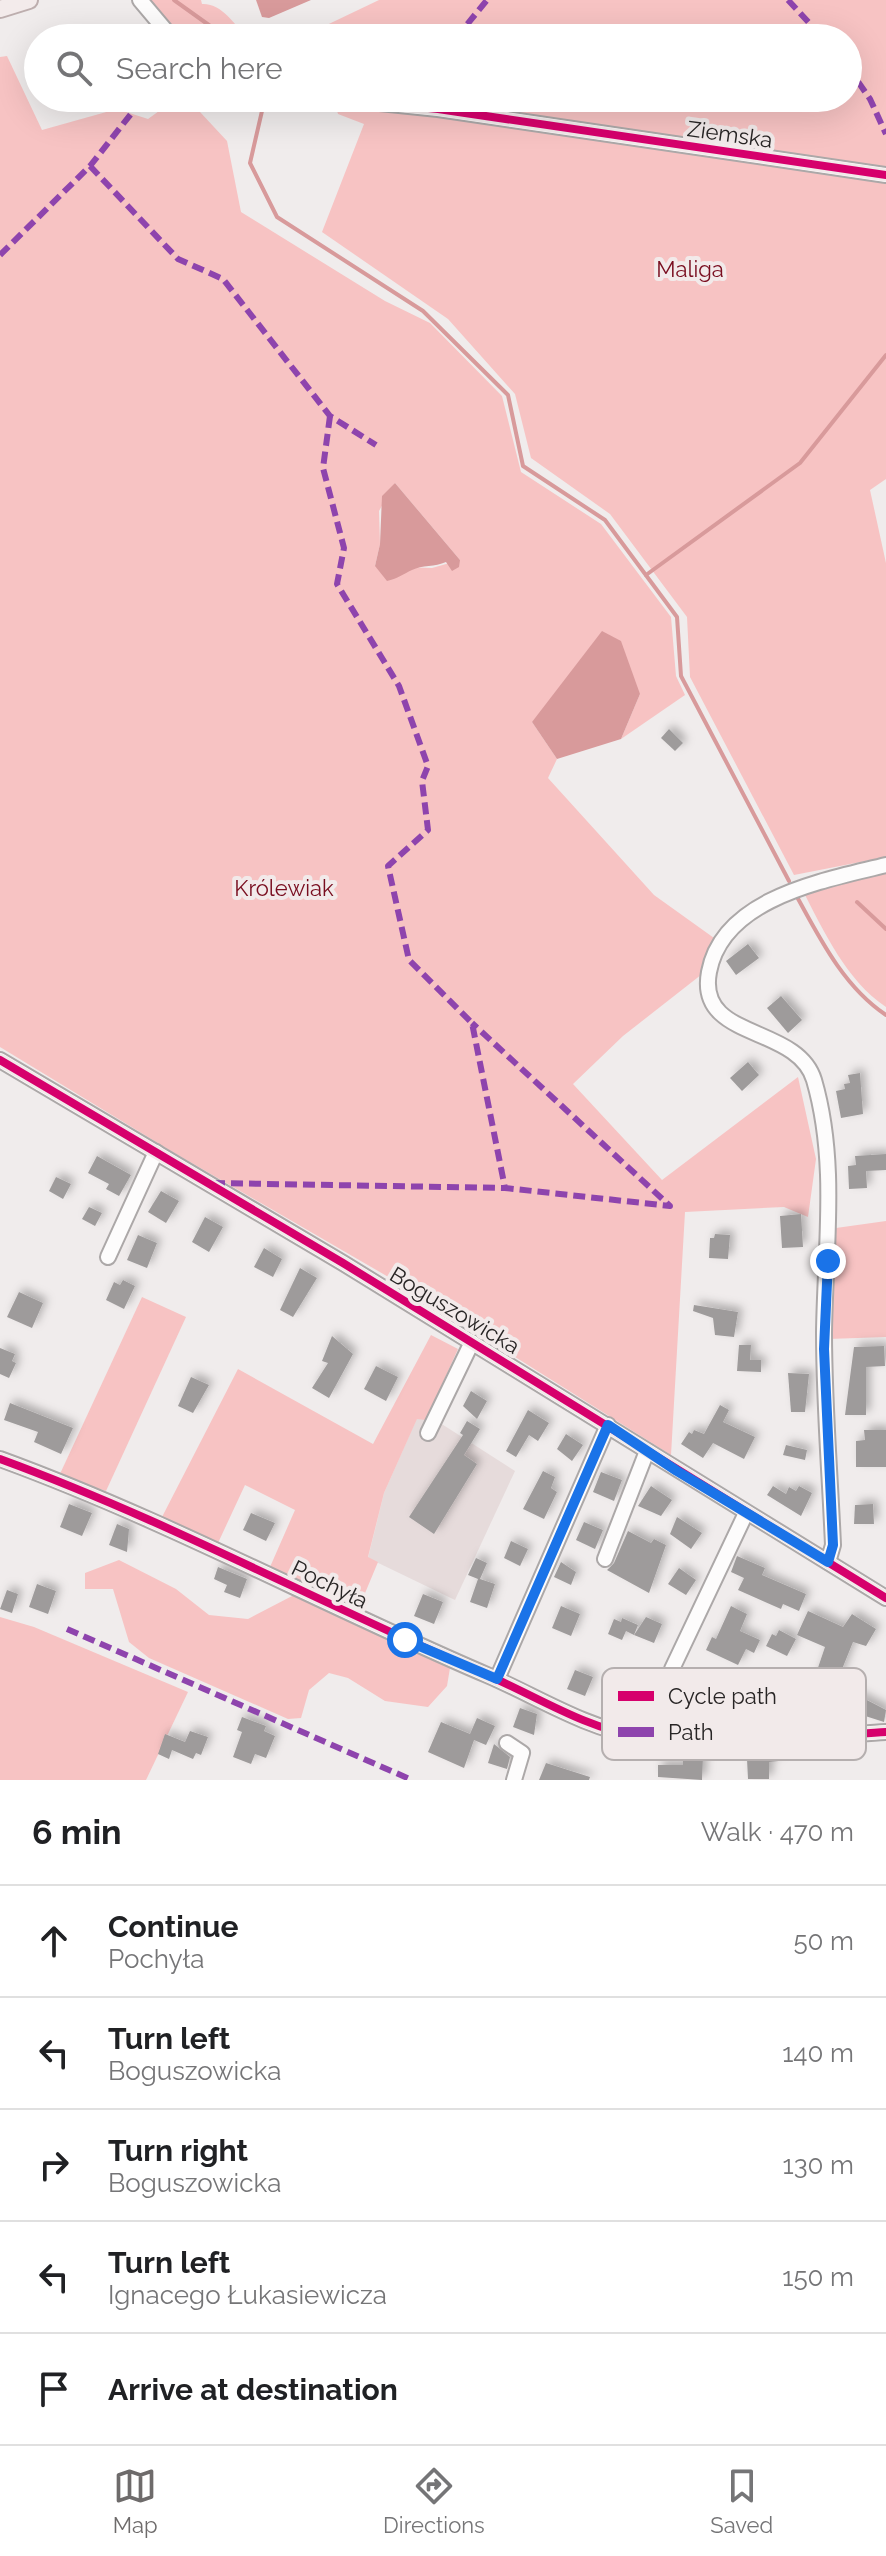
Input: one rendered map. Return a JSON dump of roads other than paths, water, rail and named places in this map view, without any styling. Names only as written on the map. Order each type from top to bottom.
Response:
[{"type":"main road","points":[[0,9],[29,0]]},
{"type":"street","points":[[140,0],[160,24]]},
{"type":"street","name":"Ziemska","points":[[458,112],[886,175]]},
{"type":"street","points":[[828,1562],[833,1545],[824,1349],[829,1192],[816,1091],[811,1072],[800,1057],[776,1041],[719,1015],[710,998],[709,974],[724,940],[777,896],[805,884],[886,865]]},
{"type":"street","name":"Boguszowicka","points":[[0,1060],[472,1342],[886,1598]]},
{"type":"street","points":[[108,1257],[156,1152]]},
{"type":"street","points":[[428,1433],[472,1342]]},
{"type":"street","points":[[497,1679],[608,1425]]},
{"type":"street","points":[[605,1559],[647,1451]]},
{"type":"street","name":"Pochyła","points":[[0,1459],[184,1533],[405,1640],[567,1713],[602,1725]]},
{"type":"street","points":[[672,1668],[746,1513]]},
{"type":"street","name":"Pochyła","points":[[866,1733],[886,1732]]},
{"type":"street","points":[[507,1743],[522,1753],[514,1780]]},
{"type":"waterway","points":[[174,0],[207,24]]},
{"type":"waterway","points":[[262,112],[250,163],[277,217],[423,311],[508,395],[523,466],[605,520],[677,617],[681,676],[789,881]]},
{"type":"waterway","points":[[646,575],[800,463],[886,355]]},
{"type":"waterway","points":[[796,895],[845,976],[886,1015]]},
{"type":"waterway","points":[[857,902],[886,929]]},
{"type":"park label","name":"Maliga","points":[[690,269]]},
{"type":"park label","name":"Królewiak","points":[[284,888]]}]
